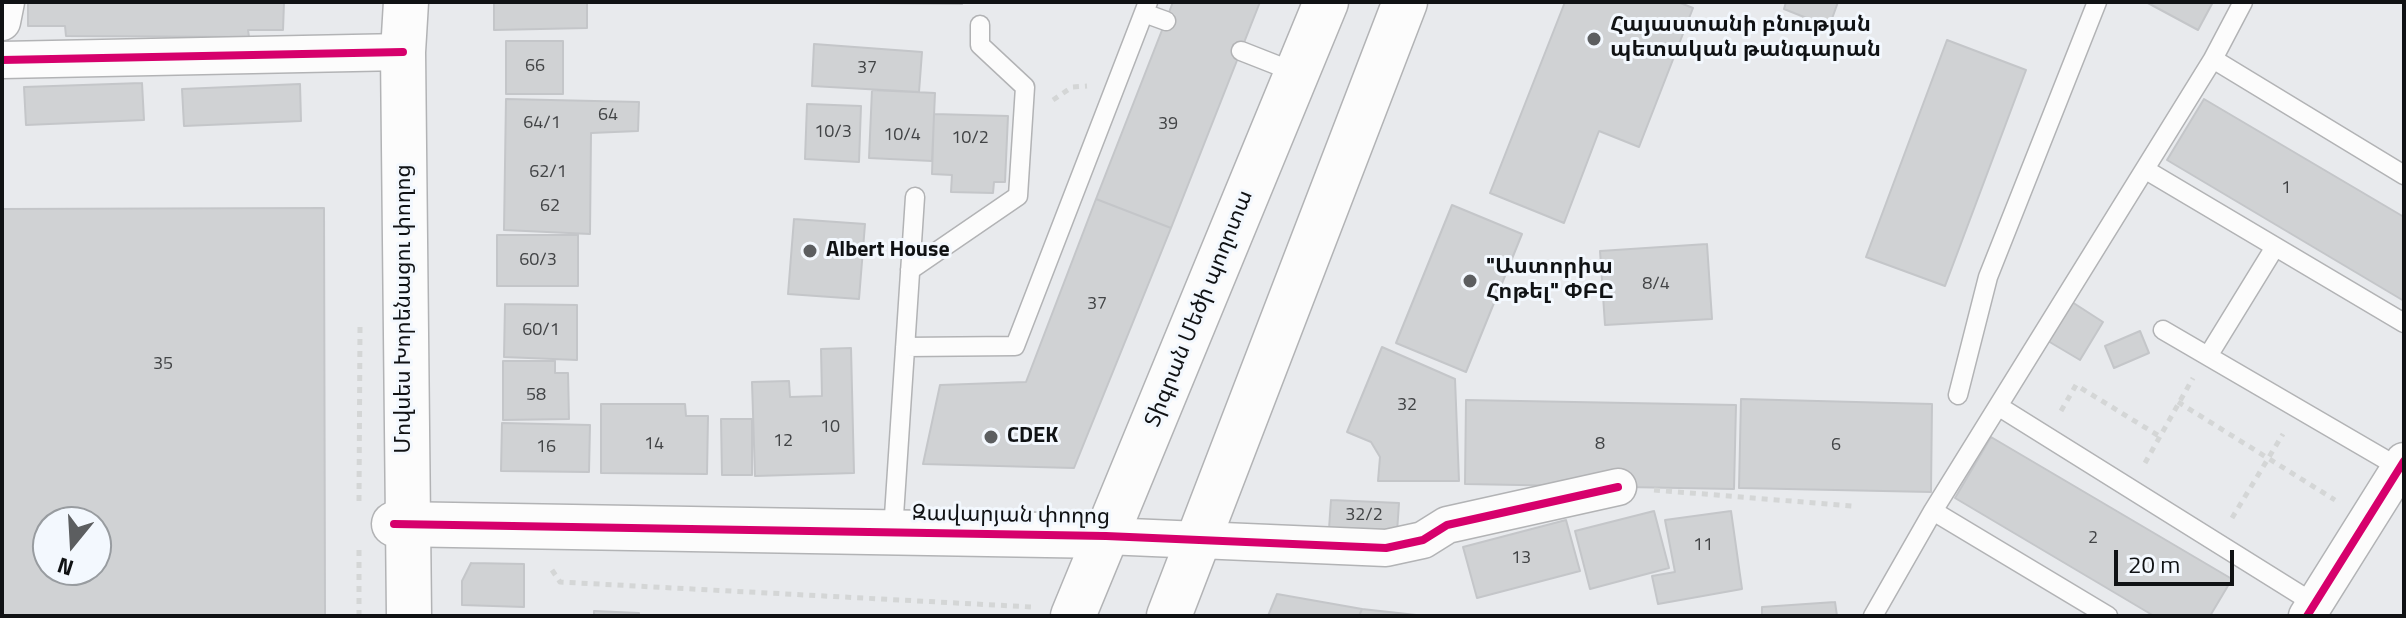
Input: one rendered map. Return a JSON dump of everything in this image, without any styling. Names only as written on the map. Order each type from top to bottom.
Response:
[{"type":"main road","name":"Մովսես Խորենացու փողոց","points":[[393,2],[398,52]]},
{"type":"main road","name":"Մովսես Խորենացու փողոց","points":[[396,616],[380,523],[398,52],[406,2]]},
{"type":"main road","name":"Տիգրան Մեծի պողոտա","points":[[1073,616],[1326,2]]},
{"type":"main road","points":[[1169,616],[1405,2]]},
{"type":"main road","name":"Մովսես Խորենացու փողոց","points":[[380,523],[409,616]]},
{"type":"main road","name":"Զավարյան փողոց","points":[[380,523],[1106,536]]},
{"type":"street","points":[[2,22],[6,2]]},
{"type":"street","points":[[2,60],[398,52]]},
{"type":"street","points":[[2311,610],[2402,464]]},
{"type":"street","name":"Զավարյան փողոց","points":[[1106,536],[1386,548],[1423,540],[1447,525],[1618,487]]},
{"type":"lane","points":[[1958,395],[1988,277],[2097,2]]},
{"type":"lane","points":[[1873,616],[1933,511],[2213,59],[2243,2]]},
{"type":"lane","points":[[905,347],[1015,346],[1146,7],[1166,21]]},
{"type":"lane","points":[[910,270],[1018,196],[1025,87],[980,45],[980,25]]},
{"type":"lane","points":[[1241,51],[1297,73]]},
{"type":"lane","points":[[2213,59],[2404,175]]},
{"type":"lane","points":[[2146,170],[2404,323]]},
{"type":"lane","points":[[893,531],[915,197]]},
{"type":"lane","points":[[2208,356],[2275,247]]},
{"type":"lane","points":[[2163,330],[2402,464]]},
{"type":"lane","points":[[1998,406],[2311,610]]},
{"type":"lane","points":[[1933,511],[2108,616]]},
{"type":"path","points":[[1022,121],[1072,87],[1116,86]]},
{"type":"path","points":[[359,616],[380,523],[360,318]]},
{"type":"path","points":[[2143,468],[2178,402],[2208,356]]},
{"type":"path","points":[[2058,415],[2076,385],[2159,436]]},
{"type":"path","points":[[2178,402],[2367,520]]},
{"type":"path","points":[[2230,522],[2287,427]]},
{"type":"path","points":[[1618,487],[1852,506]]},
{"type":"path","points":[[548,563],[560,582],[1032,607]]},
{"type":"building","points":[[28,2],[284,2],[283,30],[248,30],[249,37],[66,36],[65,26],[28,26]]},
{"type":"building","points":[[494,2],[587,2],[587,28],[494,30]]},
{"type":"building","points":[[874,2],[963,2],[962,4]]},
{"type":"building","points":[[1173,2],[1260,2],[1171,228],[1096,199]]},
{"type":"building","points":[[1565,2],[1678,2],[1693,8],[1639,147],[1599,131],[1564,223],[1490,193]]},
{"type":"building","points":[[1786,2],[1838,2],[1829,27],[1784,9]]},
{"type":"building","points":[[2146,2],[2213,2],[2198,30]]},
{"type":"building","points":[[1947,40],[2026,70],[1945,286],[1866,257]]},
{"type":"building","points":[[506,41],[563,41],[563,94],[506,94]]},
{"type":"building","points":[[814,44],[922,52],[919,92],[812,86]]},
{"type":"building","points":[[142,83],[144,120],[26,125],[24,87]]},
{"type":"building","points":[[300,84],[301,121],[184,126],[182,89]]},
{"type":"building","points":[[872,90],[935,93],[932,161],[869,158]]},
{"type":"building","points":[[506,99],[639,102],[638,131],[591,133],[590,234],[504,230]]},
{"type":"building","points":[[2204,99],[2404,217],[2404,301],[2167,160]]},
{"type":"building","points":[[807,104],[861,106],[859,162],[805,159]]},
{"type":"building","points":[[934,114],[1008,116],[1005,182],[994,182],[993,193],[951,192],[952,175],[932,174]]},
{"type":"building","points":[[1096,199],[1171,228],[1074,468],[923,464],[940,385],[1026,382]]},
{"type":"building","points":[[1452,205],[1522,234],[1466,372],[1396,343]]},
{"type":"building","points":[[324,208],[325,616],[2,616],[2,209]]},
{"type":"building","points":[[794,219],[865,224],[859,299],[788,294]]},
{"type":"building","points":[[497,235],[578,235],[578,286],[497,286]]},
{"type":"building","points":[[1707,244],[1712,319],[1605,325],[1600,251]]},
{"type":"building","points":[[2072,302],[2103,322],[2080,360],[2048,341]]},
{"type":"building","points":[[505,304],[577,305],[577,360],[504,357]]},
{"type":"building","points":[[2140,331],[2149,353],[2114,368],[2105,346]]},
{"type":"building","points":[[1382,347],[1455,379],[1459,481],[1378,481],[1380,457],[1371,442],[1347,432]]},
{"type":"building","points":[[851,348],[854,473],[755,476],[752,382],[789,381],[790,397],[822,396],[821,349]]},
{"type":"building","points":[[503,361],[555,361],[555,373],[568,373],[569,419],[503,420]]},
{"type":"building","points":[[1741,399],[1932,404],[1931,492],[1739,488]]},
{"type":"building","points":[[1466,400],[1736,405],[1734,489],[1465,484]]},
{"type":"building","points":[[601,404],[685,404],[686,416],[708,416],[707,474],[601,473]]},
{"type":"building","points":[[721,419],[752,419],[752,475],[722,475]]},
{"type":"building","points":[[502,423],[590,425],[589,472],[501,471]]},
{"type":"building","points":[[1991,437],[2232,579],[2210,616],[2154,616],[1955,498]]},
{"type":"building","points":[[1331,500],[1399,503],[1397,532],[1329,529]]},
{"type":"building","points":[[1654,511],[1669,568],[1590,589],[1575,531]]},
{"type":"building","points":[[1731,511],[1742,589],[1658,604],[1652,576],[1675,572],[1665,520]]},
{"type":"building","points":[[1566,520],[1580,571],[1477,598],[1463,547]]},
{"type":"building","points":[[471,563],[524,564],[524,607],[462,605],[462,581]]},
{"type":"building","points":[[1277,594],[1362,609],[1359,616],[1268,616]]},
{"type":"building","points":[[1835,602],[1837,616],[1762,616],[1762,607]]},
{"type":"building","points":[[1362,609],[1425,616],[1359,616]]},
{"type":"building","points":[[594,611],[639,613],[639,616],[594,616]]},
{"type":"cycle path","points":[[2,60],[403,52]]},
{"type":"cycle path","points":[[2307,616],[2404,461]]},
{"type":"cycle path","points":[[394,524],[1106,536],[1386,548],[1423,540],[1447,525],[1618,487]]},
{"type":"place","name":"Հայաստանի բնության պետական թանգարան","points":[[1594,39]]},
{"type":"place","name":"Albert House","points":[[810,251]]},
{"type":"place","name":"\"Աստորիա Հոթել\" ՓԲԸ","points":[[1470,281]]},
{"type":"place","name":"CDEK","points":[[991,437]]}]
